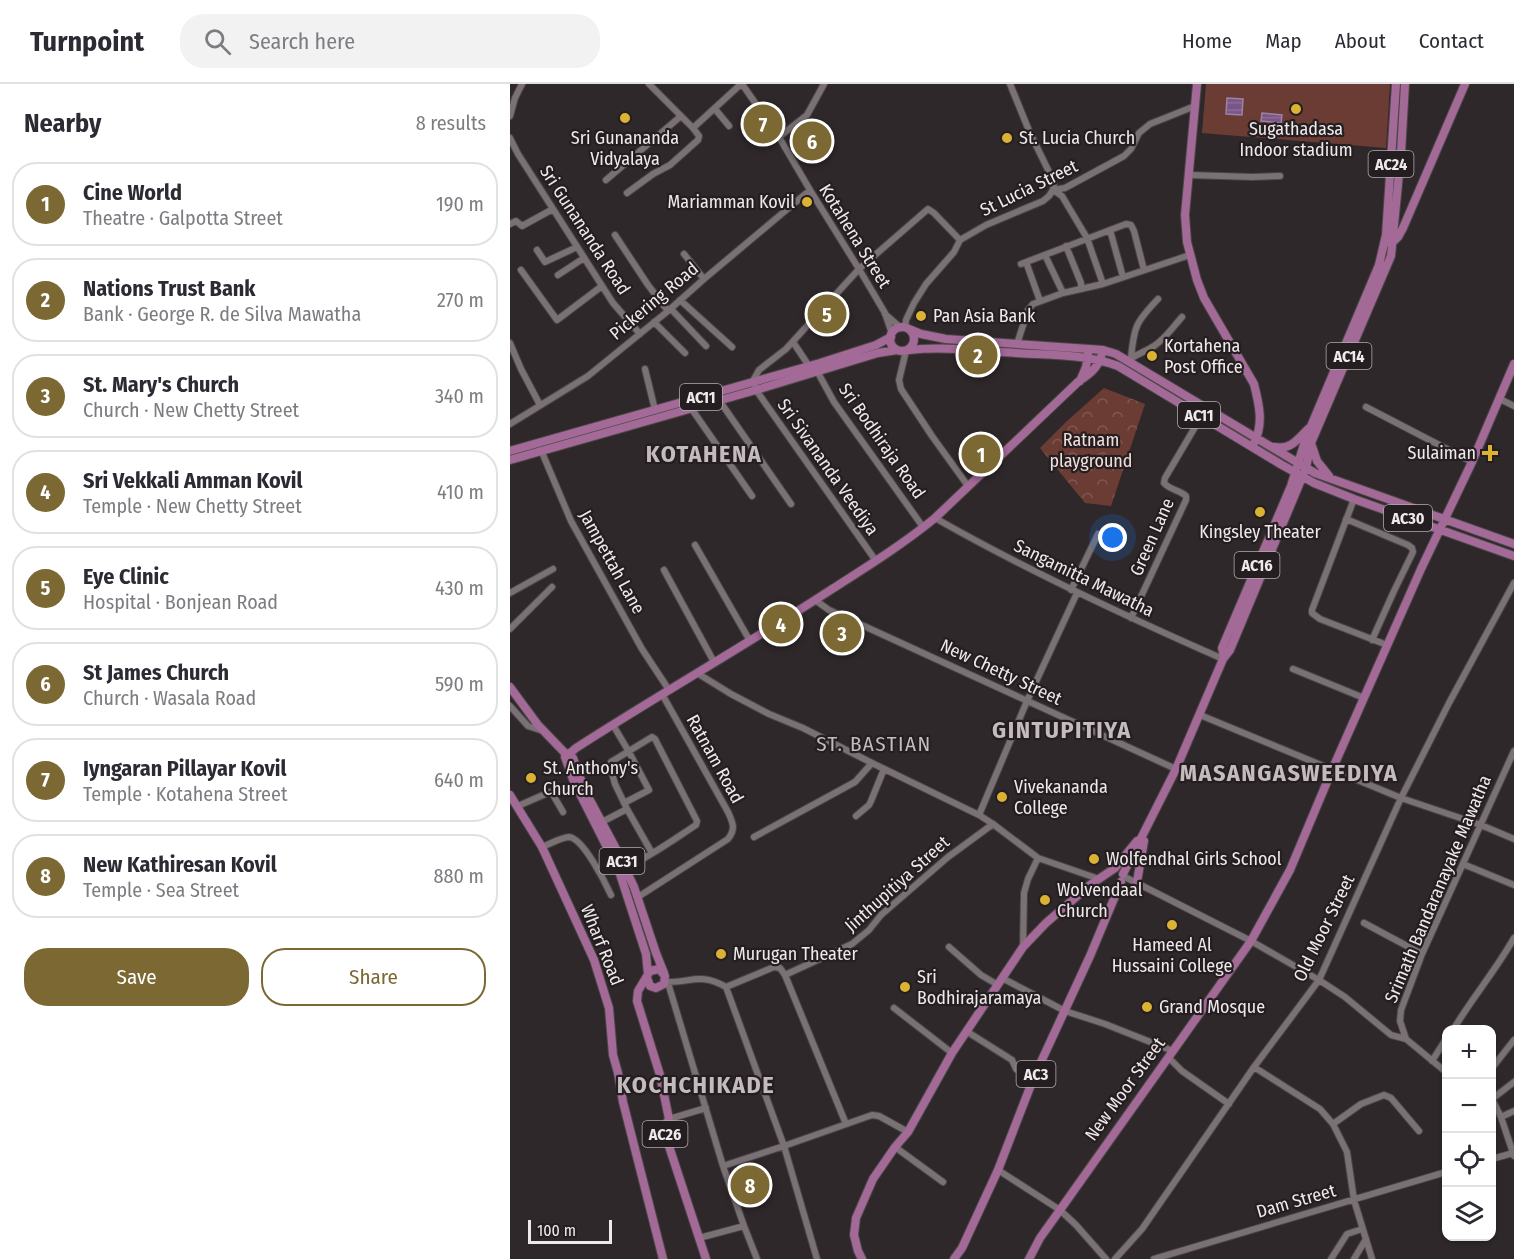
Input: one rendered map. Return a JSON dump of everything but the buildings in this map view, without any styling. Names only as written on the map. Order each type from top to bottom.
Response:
[{"type":"main road","points":[[1197,84],[1185,215],[1187,242],[1204,298],[1254,384],[1261,423],[1257,438],[1251,447]]},
{"type":"main road","name":"AC24","points":[[1387,244],[1396,84]]},
{"type":"main road","name":"AC24","points":[[1387,244],[1401,153],[1405,84]]},
{"type":"main road","points":[[1387,244],[1398,237],[1403,228],[1466,84]]},
{"type":"main road","name":"AC14","points":[[1301,471],[1311,426],[1387,244]]},
{"type":"main road","name":"AC14","points":[[1301,471],[1391,256],[1387,244]]},
{"type":"main road","points":[[905,328],[912,332],[914,344],[904,350],[892,345],[891,336],[897,329],[905,328]]},
{"type":"main road","name":"AC11","points":[[905,328],[946,339],[1017,344],[1088,354],[1100,361],[1118,366],[1251,447],[1301,471]]},
{"type":"main road","name":"AC11","points":[[510,452],[540,447],[719,400],[808,366],[876,345],[891,336]]},
{"type":"main road","name":"AC11","points":[[510,460],[540,447],[655,410],[817,371],[878,353],[946,349],[1088,354],[1103,350],[1130,359],[1257,438],[1301,471]]},
{"type":"main road","points":[[510,687],[544,731],[569,758],[584,743],[876,561],[935,518],[1079,381],[1096,368],[1103,350]]},
{"type":"main road","points":[[1079,381],[1086,367],[1088,354]]},
{"type":"main road","name":"New Moor Street","points":[[1029,1259],[1040,1238],[1251,941],[1290,870],[1387,645],[1472,462],[1514,364]]},
{"type":"main road","points":[[1268,446],[1283,448],[1289,446],[1311,426]]},
{"type":"main road","points":[[1311,443],[1317,461],[1333,480]]},
{"type":"main road","name":"AC30","points":[[1301,471],[1333,480],[1514,544]]},
{"type":"main road","name":"AC30","points":[[1301,471],[1320,486],[1514,556]]},
{"type":"main road","name":"AC16","points":[[1122,878],[1200,715],[1223,658],[1222,648],[1301,471]]},
{"type":"main road","name":"AC31","points":[[569,758],[638,897],[666,979]]},
{"type":"main road","name":"AC31","points":[[569,758],[587,808],[619,871],[646,954],[648,978]]},
{"type":"main road","name":"Wharf Road","points":[[510,795],[542,847],[594,960],[609,1008],[613,1055],[663,1259]]},
{"type":"main road","points":[[1137,882],[1146,829]]},
{"type":"main road","name":"AC16","points":[[1111,873],[1146,829]]},
{"type":"main road","points":[[862,1259],[854,1234],[856,1218],[873,1179],[908,1132],[966,1031],[1023,947],[1046,922],[1099,879],[1111,873],[1120,869],[1122,878],[1114,883],[1111,873]]},
{"type":"main road","name":"AC3","points":[[954,1259],[962,1248],[998,1170],[1034,1077],[1122,878]]},
{"type":"main road","points":[[659,969],[666,979],[658,988],[652,987],[648,978],[650,971],[659,969]]},
{"type":"main road","name":"AC26","points":[[648,978],[638,1007],[660,1075],[669,1119],[664,1127],[665,1134],[706,1259]]},
{"type":"street","points":[[510,116],[522,84]]},
{"type":"street","points":[[627,193],[669,165],[698,140],[699,136],[649,84]]},
{"type":"street","points":[[693,128],[742,84]]},
{"type":"street","name":"Kotahena Street","points":[[742,84],[779,137],[859,269],[885,313],[891,336]]},
{"type":"street","points":[[779,137],[807,115],[824,84]]},
{"type":"street","points":[[1010,84],[1030,133],[1054,182],[1053,190],[1062,196],[1088,238],[1103,284]]},
{"type":"street","name":"St Lucia Street","points":[[905,328],[906,320],[926,284],[954,252],[960,240],[987,225],[1043,201],[1053,190],[1065,188],[1124,156],[1131,149],[1139,133],[1150,124],[1195,106]]},
{"type":"street","points":[[715,109],[729,126]]},
{"type":"street","points":[[606,180],[681,116]]},
{"type":"street","name":"Sri Gunananda Road","points":[[510,138],[613,303],[640,334]]},
{"type":"street","points":[[1189,175],[1280,176]]},
{"type":"street","name":"Pickering Road","points":[[510,424],[588,376],[810,190]]},
{"type":"street","points":[[510,224],[516,221],[522,226],[553,209]]},
{"type":"street","points":[[755,386],[755,376],[759,370],[793,342],[859,269],[928,209],[960,240]]},
{"type":"street","points":[[1040,301],[1023,263],[1126,224],[1131,225],[1134,231],[1144,270]]},
{"type":"street","points":[[1110,230],[1123,277]]},
{"type":"street","points":[[615,235],[648,285],[669,310],[706,345]]},
{"type":"street","points":[[1066,246],[1081,283],[1081,289]]},
{"type":"street","points":[[537,250],[546,262],[577,247]]},
{"type":"street","points":[[684,254],[704,279]]},
{"type":"street","points":[[1045,255],[1063,293]]},
{"type":"street","points":[[1017,344],[1028,310],[1033,304],[1190,255]]},
{"type":"street","points":[[558,275],[584,258]]},
{"type":"street","points":[[520,270],[557,320],[602,286]]},
{"type":"street","points":[[1130,359],[1133,336],[1138,322],[1158,299]]},
{"type":"street","points":[[680,300],[732,347]]},
{"type":"street","name":"Kotahena Street","points":[[885,313],[905,328]]},
{"type":"street","points":[[1130,359],[1161,340],[1182,317]]},
{"type":"street","points":[[654,322],[685,353]]},
{"type":"street","points":[[793,342],[808,366]]},
{"type":"street","points":[[510,343],[520,369],[540,405]]},
{"type":"street","points":[[904,350],[901,389],[968,486]]},
{"type":"street","points":[[645,369],[655,410]]},
{"type":"street","name":"Sri Bodhiraja Road","points":[[817,371],[834,402],[923,527]]},
{"type":"street","name":"Sri Sivananda Veediya","points":[[755,386],[876,561]]},
{"type":"street","points":[[1500,399],[1514,406]]},
{"type":"street","points":[[719,400],[791,504]]},
{"type":"street","points":[[1366,407],[1472,462]]},
{"type":"street","points":[[691,408],[752,496]]},
{"type":"street","name":"Green Lane","points":[[1131,618],[1186,500],[1183,493],[1166,486],[1165,478],[1201,417]]},
{"type":"street","name":"Jampettah Lane","points":[[540,447],[571,521],[665,692]]},
{"type":"street","points":[[1354,499],[1312,614],[1387,645]]},
{"type":"street","name":"Sangamitta Mawatha","points":[[935,518],[1074,591],[1223,658]]},
{"type":"street","points":[[1346,519],[1408,545],[1413,552],[1372,640]]},
{"type":"street","points":[[979,815],[1098,534]]},
{"type":"street","points":[[695,545],[750,641]]},
{"type":"street","points":[[510,593],[553,569]]},
{"type":"street","points":[[664,570],[714,662]]},
{"type":"street","name":"Old Moor Street","points":[[1115,1259],[1142,1229],[1254,1067],[1319,980],[1401,798],[1514,583]]},
{"type":"street","points":[[510,629],[552,587]]},
{"type":"street","name":"New Chetty Street","points":[[815,600],[829,610],[1176,769]]},
{"type":"street","points":[[1293,669],[1364,698]]},
{"type":"street","points":[[697,673],[769,714],[803,728],[979,815],[1038,858],[1099,879]]},
{"type":"street","name":"Ratnam Road","points":[[638,897],[728,839],[734,829],[728,812],[665,692]]},
{"type":"street","points":[[510,706],[528,726],[544,731]]},
{"type":"street","points":[[1200,715],[1401,798],[1481,825],[1514,839]]},
{"type":"street","points":[[602,822],[649,790],[613,725]]},
{"type":"street","points":[[625,868],[652,853],[696,825],[697,821],[652,737],[610,764],[615,784],[652,853]]},
{"type":"street","name":"Srimath Bandaranayake Mawatha","points":[[1406,1039],[1400,1021],[1401,1010],[1422,954],[1514,751]]},
{"type":"street","points":[[754,837],[855,782],[872,763]]},
{"type":"street","points":[[856,816],[869,805],[884,769]]},
{"type":"street","points":[[518,806],[549,792],[552,793],[563,812]]},
{"type":"street","name":"Jinthupitiya Street","points":[[785,975],[852,945],[881,915],[948,857],[993,824]]},
{"type":"street","points":[[542,847],[568,837],[574,839],[586,851],[611,895]]},
{"type":"street","points":[[1023,947],[1024,893],[1038,858]]},
{"type":"street","points":[[1463,864],[1514,885]]},
{"type":"street","points":[[1122,878],[1137,882],[1251,941],[1319,980],[1345,997],[1391,1035],[1406,1039],[1442,1069]]},
{"type":"street","points":[[1364,923],[1422,954]]},
{"type":"street","points":[[1456,1025],[1488,980],[1514,938]]},
{"type":"street","points":[[949,947],[981,975],[1000,981],[1065,1011],[1105,1024],[1170,1054],[1182,1071],[1228,1104]]},
{"type":"street","points":[[726,987],[774,967],[780,968],[785,975],[846,1124]]},
{"type":"street","points":[[758,1259],[723,1166],[666,979],[708,979],[726,987],[784,1146],[817,1259]]},
{"type":"street","points":[[894,1008],[952,1053]]},
{"type":"street","points":[[966,1031],[1012,1060],[1016,1069],[1034,1077]]},
{"type":"street","points":[[1496,1062],[1514,1040]]},
{"type":"street","points":[[1432,1061],[1442,1046]]},
{"type":"street","points":[[1254,1067],[1320,1109],[1333,1124],[1347,1152],[1354,1200],[1372,1259]]},
{"type":"street","points":[[1496,1096],[1514,1082]]},
{"type":"street","points":[[1333,1124],[1361,1104],[1384,1095],[1391,1098],[1419,1131]]},
{"type":"street","points":[[1496,1107],[1513,1154],[1496,1158]]},
{"type":"street","points":[[669,1119],[706,1108]]},
{"type":"street","points":[[1501,1117],[1514,1111]]},
{"type":"street","points":[[723,1166],[872,1115],[908,1132]]},
{"type":"street","points":[[895,1147],[943,1182]]},
{"type":"street","points":[[998,1170],[1060,1210],[1106,1259]]},
{"type":"street","name":"Dam Street","points":[[1154,1259],[1442,1173]]},
{"type":"street","points":[[699,1238],[744,1226]]},
{"type":"street","points":[[1331,1259],[1347,1234],[1362,1229]]},
{"type":"street","points":[[1354,1259],[1366,1239]]},
{"type":"green space","name":"Sugathadasa Indoor stadium","points":[[1206,84],[1390,84],[1386,148],[1202,133]]},
{"type":"green space","name":"Ratnam playground","points":[[1104,388],[1145,404],[1111,506],[1085,503],[1040,448]]},
{"type":"shaded area","points":[[1227,98],[1243,99],[1242,115],[1226,114]]},
{"type":"shaded area","points":[[1262,113],[1282,115],[1281,123],[1261,121]]},
{"type":"place","name":"Sugathadasa Indoor stadium","points":[[1296,109]]},
{"type":"place","name":"Sri Gunananda Vidyalaya","points":[[625,118]]},
{"type":"place","name":"Iyngaran Pillayar Kovil","points":[[763,124]]},
{"type":"place","name":"St. Lucia Church","points":[[1007,138]]},
{"type":"place","name":"St James Church","points":[[812,141]]},
{"type":"place","name":"Mariamman Kovil","points":[[807,202]]},
{"type":"place","name":"Eye Clinic","points":[[827,314]]},
{"type":"place","name":"Pan Asia Bank","points":[[921,316]]},
{"type":"place","name":"Nations Trust Bank","points":[[978,355]]},
{"type":"place","name":"Kortahena Post Office","points":[[1152,356]]},
{"type":"place","name":"Sulaiman","points":[[1490,453]]},
{"type":"place","name":"Cine World","points":[[981,454]]},
{"type":"place","name":"Kingsley Theater","points":[[1260,512]]},
{"type":"place","name":"Sri Vekkali Amman Kovil","points":[[781,624]]},
{"type":"place","name":"St. Mary's Church","points":[[842,633]]},
{"type":"place","name":"St. Anthony's Church","points":[[531,778]]},
{"type":"place","name":"Vivekananda College","points":[[1002,797]]},
{"type":"place","name":"Wolfendhal Girls School","points":[[1094,859]]},
{"type":"place","name":"Wolvendaal Church","points":[[1045,900]]},
{"type":"place","name":"Hameed Al Hussaini College","points":[[1172,925]]},
{"type":"place","name":"Murugan Theater","points":[[721,954]]},
{"type":"place","name":"Sri Bodhirajaramaya","points":[[905,987]]},
{"type":"place","name":"Grand Mosque","points":[[1147,1007]]},
{"type":"place","name":"New Kathiresan Kovil","points":[[750,1185]]},
{"type":"district","name":"KOTAHENA","points":[[704,454]]},
{"type":"district","name":"GINTUPITIYA","points":[[1062,730]]},
{"type":"district","name":"ST. BASTIAN","points":[[874,744]]},
{"type":"district","name":"MASANGASWEEDIYA","points":[[1289,773]]},
{"type":"district","name":"KOCHCHIKADE","points":[[696,1085]]}]
